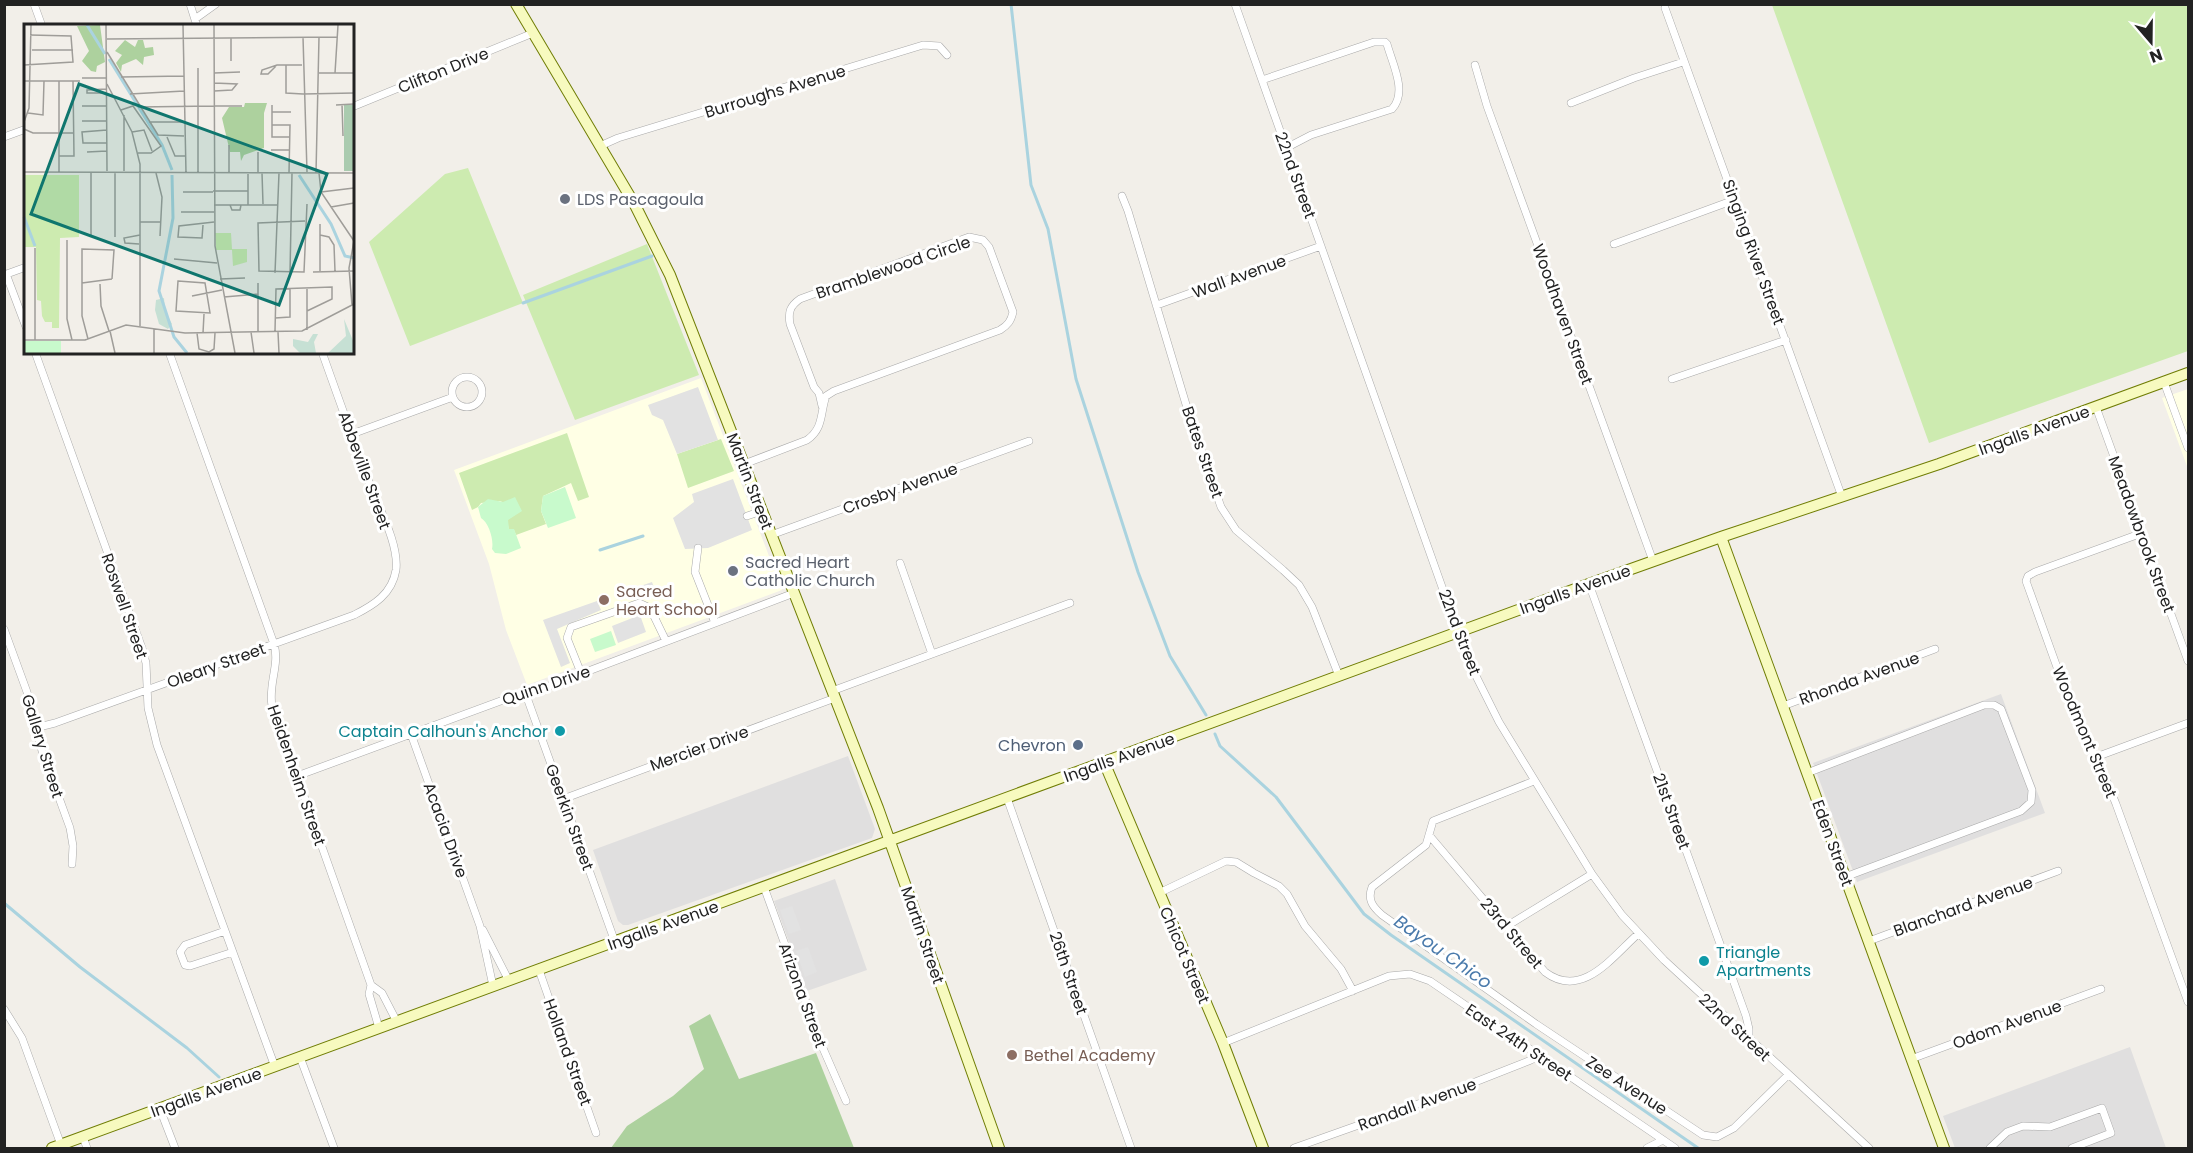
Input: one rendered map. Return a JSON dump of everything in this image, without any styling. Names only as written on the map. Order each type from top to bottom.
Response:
[{"type":"main road","name":"Martin Street","points":[[516,4],[635,205],[670,275],[890,841],[999,1149]]},
{"type":"main road","name":"Ingalls Avenue","points":[[57,1147],[1589,584],[1842,497],[2188,373]]},
{"type":"main road","name":"Eden Street","points":[[1721,537],[1944,1149]]},
{"type":"main road","name":"Chicot Street","points":[[1104,762],[1223,1043],[1263,1149]]},
{"type":"street","points":[[34,4],[41,24]]},
{"type":"street","points":[[190,4],[196,22],[216,4]]},
{"type":"street","name":"22nd Street","points":[[1235,4],[1458,632],[1488,702],[1592,874],[1638,934],[1749,1040],[1869,1149]]},
{"type":"street","name":"Singing River Street","points":[[1665,8],[1842,497]]},
{"type":"street","name":"Clifton Drive","points":[[354,106],[533,33]]},
{"type":"street","points":[[1262,80],[1374,42],[1387,44],[1399,93],[1392,109],[1311,135],[1286,148]]},
{"type":"street","name":"Burroughs Avenue","points":[[600,146],[618,138],[923,45],[939,46],[947,55]]},
{"type":"street","points":[[1570,103],[1683,62]]},
{"type":"street","name":"Woodhaven Street","points":[[1475,65],[1491,117],[1653,561]]},
{"type":"street","points":[[4,137],[24,130]]},
{"type":"street","name":"Bates Street","points":[[1122,196],[1191,420],[1221,507],[1236,530],[1283,570],[1306,597],[1312,607],[1338,676]]},
{"type":"street","points":[[1614,244],[1734,200]]},
{"type":"street","name":"Bramblewood Circle","points":[[744,464],[807,440],[815,435],[821,424],[822,394],[814,387],[790,324],[790,309],[793,304],[800,299],[969,237],[983,240],[989,247],[1013,312],[1012,319],[1007,326],[822,394]]},
{"type":"street","name":"Wall Avenue","points":[[1157,305],[1321,246]]},
{"type":"street","points":[[24,268],[5,275],[24,322]]},
{"type":"street","points":[[1672,379],[1786,340]]},
{"type":"street","name":"Roswell Street","points":[[36,354],[142,648],[146,663],[148,708],[157,745],[275,1066]]},
{"type":"street","name":"Heidenheim Street","points":[[170,354],[274,644],[276,662],[270,695],[272,706],[371,985],[369,994],[379,1028]]},
{"type":"street","name":"Abbeville Street","points":[[323,354],[389,533],[396,558],[394,578],[389,589]]},
{"type":"street","points":[[464,378],[476,380],[482,389],[480,400],[471,407],[460,405],[453,397],[452,389],[464,378]]},
{"type":"street","points":[[2164,382],[2188,448]]},
{"type":"street","points":[[352,434],[453,397]]},
{"type":"street","name":"Meadowbrook Street","points":[[2096,407],[2188,661]]},
{"type":"street","name":"Crosby Avenue","points":[[771,535],[1029,441]]},
{"type":"street","points":[[747,516],[762,511]]},
{"type":"street","name":"Woodmont Street","points":[[2142,533],[2035,572],[2026,578],[2072,709],[2096,756],[2116,804],[2188,1002]]},
{"type":"street","points":[[698,548],[695,572],[715,623]]},
{"type":"street","points":[[900,563],[932,654]]},
{"type":"street","name":"21st Street","points":[[1589,584],[1746,1016],[1749,1040]]},
{"type":"street","name":"Oleary Street","points":[[35,728],[55,723],[364,610],[381,599],[389,589]]},
{"type":"street","name":"Quinn Drive","points":[[297,776],[794,593]]},
{"type":"street","points":[[580,673],[567,638],[571,627],[639,603],[650,608],[666,641]]},
{"type":"street","name":"Mercier Drive","points":[[563,799],[932,654],[1070,603]]},
{"type":"street","name":"Gallery Street","points":[[4,629],[27,692],[35,728],[70,828],[73,846],[72,864]]},
{"type":"street","name":"Rhonda Avenue","points":[[1783,706],[1935,649]]},
{"type":"street","name":"Geerkin Street","points":[[525,692],[615,942]]},
{"type":"street","points":[[1807,773],[1984,705],[1994,705],[2001,709],[2032,790],[2031,802],[2021,811],[1845,877]]},
{"type":"street","points":[[2096,756],[2188,723]]},
{"type":"street","name":"Acacia Drive","points":[[411,734],[480,926],[493,986]]},
{"type":"street","points":[[1429,835],[1431,824],[1443,815],[1534,781]]},
{"type":"street","name":"26th Street","points":[[1007,798],[1131,1149]]},
{"type":"street","name":"23rd Street","points":[[1429,835],[1545,972],[1555,980],[1586,979],[1638,934]]},
{"type":"street","name":"Zee Avenue","points":[[1429,835],[1420,850],[1372,887],[1369,896],[1371,902],[1382,915],[1536,1024],[1703,1135],[1717,1137],[1734,1128],[1788,1075]]},
{"type":"street","points":[[1159,893],[1226,861],[1236,862],[1279,886],[1287,894],[1305,927],[1331,954],[1353,991]]},
{"type":"street","name":"Blanchard Avenue","points":[[1869,941],[2058,871]]},
{"type":"street","points":[[1507,926],[1592,874]]},
{"type":"street","name":"Arizona Street","points":[[764,887],[822,1046],[846,1101]]},
{"type":"street","name":"Acacia Drive","points":[[480,926],[494,948],[509,981]]},
{"type":"street","points":[[225,931],[185,945],[180,952],[180,957],[185,964],[190,966],[233,952]]},
{"type":"street","name":"Holland Street","points":[[538,970],[596,1134]]},
{"type":"street","name":"East 24th Street","points":[[1223,1043],[1401,973],[1420,976],[1675,1149]]},
{"type":"street","points":[[371,985],[382,993],[397,1022]]},
{"type":"street","name":"Odom Avenue","points":[[1911,1059],[2101,989]]},
{"type":"street","points":[[4,1010],[22,1038],[57,1147]]},
{"type":"street","name":"Randall Avenue","points":[[1294,1149],[1432,1099],[1537,1056]]},
{"type":"street","points":[[300,1057],[334,1149]]},
{"type":"street","points":[[1990,1149],[2007,1132],[2023,1126],[2050,1127],[2102,1108],[2111,1133],[2072,1149]]},
{"type":"street","points":[[160,1109],[175,1149]]},
{"type":"street","points":[[83,1137],[87,1149]]},
{"type":"street","points":[[1647,1149],[1663,1140]]},
{"type":"shaded area","points":[[701,378],[782,590],[527,685],[506,630],[489,564],[454,470]]},
{"type":"shaded area","points":[[698,387],[718,440],[677,454],[663,420],[652,415],[648,405]]},
{"type":"shaded area","points":[[2188,389],[2188,469],[2162,398]]},
{"type":"shaded area","points":[[733,479],[752,530],[708,548],[685,549],[673,518],[694,502],[692,494]]},
{"type":"shaded area","points":[[652,582],[655,590],[630,599],[626,591]]},
{"type":"shaded area","points":[[597,601],[601,610],[557,629],[570,663],[561,667],[543,620]]},
{"type":"shaded area","points":[[640,615],[646,632],[618,643],[612,626]]},
{"type":"shaded area","points":[[2001,694],[2045,813],[1857,882],[1813,763]]},
{"type":"shaded area","points":[[848,756],[875,829],[872,838],[628,925],[623,925],[618,921],[593,850]]},
{"type":"shaded area","points":[[835,879],[867,970],[807,991],[774,901]]},
{"type":"shaded area","points":[[792,906],[801,930],[789,934],[780,910]]},
{"type":"shaded area","points":[[808,947],[817,972],[805,977],[796,951]]},
{"type":"shaded area","points":[[2130,1047],[2166,1148],[1955,1148],[1943,1116]]},
{"type":"green space","points":[[1772,5],[2188,5],[2188,351],[1929,443]]},
{"type":"green space","points":[[468,168],[523,303],[410,346],[369,242],[445,174]]},
{"type":"green space","points":[[647,244],[699,375],[575,420],[523,295]]},
{"type":"green space","points":[[567,433],[589,497],[578,501],[571,483],[543,496],[541,511],[546,524],[516,535],[514,530],[509,530],[507,520],[521,511],[500,501],[481,503],[472,510],[459,473]]},
{"type":"green space","points":[[721,439],[734,471],[688,488],[677,454]]},
{"type":"green space","points":[[565,487],[576,518],[548,528],[541,511],[543,496]]},
{"type":"green space","points":[[515,497],[522,511],[508,520],[509,529],[514,529],[521,548],[506,554],[495,553],[492,549],[490,532],[481,518],[478,507],[488,499],[503,502]]},
{"type":"green space","points":[[611,631],[616,645],[595,652],[590,639]]},
{"type":"green space","points":[[710,1014],[739,1079],[816,1053],[854,1148],[611,1148],[627,1126],[673,1096],[704,1069],[689,1026]]},
{"type":"waterway","points":[[1011,4],[1031,185],[1048,229],[1076,379],[1138,572],[1170,656],[1206,715]]},
{"type":"waterway","points":[[523,303],[652,256]]},
{"type":"waterway","points":[[600,550],[643,536]]},
{"type":"waterway","name":"Bayou Chico","points":[[1215,734],[1220,746],[1276,797],[1364,914],[1698,1148]]},
{"type":"waterway","points":[[4,903],[80,967],[187,1048],[219,1077]]},
{"type":"place","name":"LDS Pascagoula","points":[[565,199]]},
{"type":"place","name":"Sacred Heart Catholic Church","points":[[733,571]]},
{"type":"place","name":"Sacred Heart School","points":[[604,600]]},
{"type":"place","name":"Captain Calhoun's Anchor","points":[[560,731]]},
{"type":"place","name":"Chevron","points":[[1078,745]]},
{"type":"place","name":"Triangle Apartments","points":[[1704,961]]},
{"type":"place","name":"Bethel Academy","points":[[1012,1055]]}]
